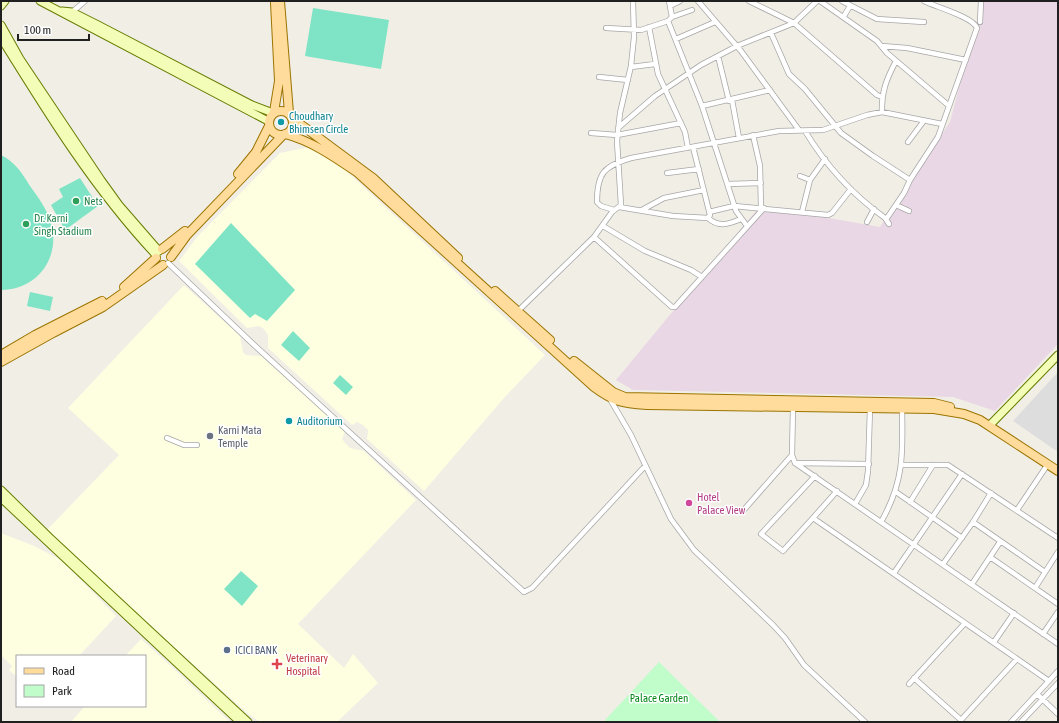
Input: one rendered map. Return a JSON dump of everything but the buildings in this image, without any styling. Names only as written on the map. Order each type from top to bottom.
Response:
[{"type":"main road","points":[[1,355],[110,297],[142,272],[158,253],[178,237],[249,162],[256,152],[269,124],[279,81],[275,1]]},
{"type":"main road","points":[[1,362],[53,332],[103,307],[168,262],[187,235],[292,126],[280,1]]},
{"type":"main road","points":[[273,112],[280,110],[290,116],[373,178],[483,282],[598,382],[612,392],[625,397],[934,403],[973,412],[1058,464]]},
{"type":"main road","points":[[269,124],[274,133],[284,134],[303,140],[358,173],[479,285],[594,387],[610,399],[625,403],[647,405],[934,409],[964,414],[992,423],[1058,471]]},
{"type":"main road","points":[[158,253],[160,264],[168,262]]},
{"type":"main road","points":[[158,253],[170,253],[168,262]]},
{"type":"street","points":[[1,6],[5,1]]},
{"type":"street","points":[[40,1],[252,105],[273,112]]},
{"type":"street","points":[[70,15],[85,1]]},
{"type":"street","points":[[619,207],[621,202],[617,162],[618,128],[631,67],[634,30],[633,1]]},
{"type":"street","points":[[680,1],[670,3],[670,19],[715,143],[734,206],[747,226]]},
{"type":"street","points":[[749,1],[794,23],[828,55],[877,95],[882,97]]},
{"type":"street","points":[[618,128],[665,89],[737,46],[771,34],[794,23],[817,1]]},
{"type":"street","points":[[820,1],[827,3],[882,46],[896,61],[948,105]]},
{"type":"street","points":[[842,1],[877,19],[924,22]]},
{"type":"street","points":[[884,218],[887,218],[904,194],[910,180],[938,137],[948,105],[956,90],[977,32],[975,24],[924,1]]},
{"type":"street","points":[[980,22],[981,1]]},
{"type":"street","points":[[701,2],[715,22],[737,46],[799,130]]},
{"type":"street","points":[[844,16],[850,6]]},
{"type":"street","points":[[606,28],[634,30],[650,27],[692,10]]},
{"type":"street","points":[[70,15],[269,124]]},
{"type":"street","points":[[676,39],[715,22]]},
{"type":"street","points":[[1,25],[20,59],[100,180],[158,253]]},
{"type":"street","points":[[650,27],[656,64],[665,89],[681,123],[688,148]]},
{"type":"street","points":[[771,34],[789,74],[805,89],[841,133],[910,180]]},
{"type":"street","points":[[1,38],[100,189],[124,220],[158,253]]},
{"type":"street","points":[[882,46],[907,48],[966,60]]},
{"type":"street","points":[[718,56],[739,138]]},
{"type":"street","points":[[882,112],[882,97],[885,81],[896,61]]},
{"type":"street","points":[[631,67],[656,64]]},
{"type":"street","points":[[599,77],[628,80]]},
{"type":"street","points":[[702,106],[770,90]]},
{"type":"street","points":[[614,210],[601,206],[597,202],[597,198],[600,179],[604,170],[617,162],[665,151],[753,135],[799,130],[823,130],[836,127],[866,115],[882,112],[924,122],[942,124]]},
{"type":"street","points":[[908,142],[924,122]]},
{"type":"street","points":[[591,133],[618,135],[681,123]]},
{"type":"street","points":[[805,131],[814,146],[851,189],[889,224]]},
{"type":"street","points":[[594,237],[672,307],[677,305],[762,208],[760,166],[753,135]]},
{"type":"street","points":[[693,147],[709,212],[708,218]]},
{"type":"street","points":[[802,212],[810,180],[825,159]]},
{"type":"street","points":[[667,173],[699,169]]},
{"type":"street","points":[[800,176],[810,180]]},
{"type":"street","points":[[728,184],[761,183]]},
{"type":"street","points":[[709,212],[734,206],[830,214],[851,189]]},
{"type":"street","points":[[642,210],[664,198],[704,190]]},
{"type":"street","points":[[896,205],[909,211]]},
{"type":"street","points":[[518,311],[594,237],[614,210],[619,207],[673,216],[708,218],[723,225],[742,219]]},
{"type":"street","points":[[867,222],[874,209]]},
{"type":"street","points":[[603,226],[645,251],[691,270],[702,277]]},
{"type":"street","points":[[168,262],[253,344],[524,592],[532,588],[645,466]]},
{"type":"street","points":[[992,423],[1058,355]]},
{"type":"street","points":[[610,399],[631,435],[671,519],[694,550],[781,633],[804,665],[865,722]]},
{"type":"street","points":[[793,407],[792,455],[796,463],[1058,644]]},
{"type":"street","points":[[855,504],[866,486],[869,464],[870,408]]},
{"type":"street","points":[[881,522],[896,492],[901,464],[902,409]]},
{"type":"street","points":[[167,438],[184,445],[197,445]]},
{"type":"street","points":[[742,512],[792,455]]},
{"type":"street","points":[[796,463],[869,464]]},
{"type":"street","points":[[901,464],[948,465],[1058,538]]},
{"type":"street","points":[[1017,510],[1048,464]]},
{"type":"street","points":[[910,502],[933,465]]},
{"type":"street","points":[[894,573],[915,545],[962,474]]},
{"type":"street","points":[[815,476],[761,534],[783,551],[837,491]]},
{"type":"street","points":[[1,490],[49,537],[248,722]]},
{"type":"street","points":[[896,492],[962,538]]},
{"type":"street","points":[[943,564],[973,522],[991,493]]},
{"type":"street","points":[[1,498],[240,722]]},
{"type":"street","points":[[813,518],[1049,681]]},
{"type":"street","points":[[973,522],[1045,572]]},
{"type":"street","points":[[972,584],[1000,542]]},
{"type":"street","points":[[1035,588],[1058,552]]},
{"type":"street","points":[[990,557],[1058,604]]},
{"type":"street","points":[[1043,634],[1058,612]]},
{"type":"street","points":[[994,642],[1014,614]]},
{"type":"street","points":[[909,684],[965,623]]},
{"type":"street","points":[[914,678],[962,721],[1017,659]]},
{"type":"street","points":[[1013,721],[1058,671]]},
{"type":"street","points":[[1022,722],[1058,683]]},
{"type":"street","points":[[1037,694],[1058,714]]},
{"type":"shaded area","points":[[982,1],[1058,1],[1058,344],[995,411],[953,397],[633,390],[616,380],[760,206],[880,227],[950,122]]},
{"type":"shaded area","points":[[309,147],[342,167],[545,355],[504,398],[424,491],[367,439],[368,430],[363,425],[357,422],[352,425],[268,348],[268,335],[264,329],[259,326],[247,328],[179,261],[197,237],[280,153]]},
{"type":"shaded area","points":[[184,285],[240,336],[243,352],[246,355],[261,356],[345,432],[342,439],[350,448],[364,451],[416,500],[298,624],[344,668],[353,654],[378,683],[337,722],[260,722],[247,713],[46,531],[119,455],[68,408]]},
{"type":"shaded area","points":[[1058,372],[1058,452],[1013,421]]},
{"type":"shaded area","points":[[1,533],[34,546],[61,560],[116,616],[80,655],[16,655],[16,676],[9,670],[12,666],[1,655]]},
{"type":"shaded area","points":[[141,639],[230,722],[71,722],[84,707],[146,707],[146,655],[126,655]]},
{"type":"green space","points":[[313,8],[389,20],[381,69],[305,56]]},
{"type":"green space","name":"Dr. Karni Singh Stadium","points":[[1,155],[18,168],[45,208],[51,223],[53,236],[49,260],[43,270],[35,278],[25,284],[14,289],[1,290]]},
{"type":"green space","name":"Nets","points":[[80,178],[98,206],[65,230],[51,205],[63,197],[59,189]]},
{"type":"green space","points":[[231,223],[295,290],[267,321],[255,314],[250,318],[195,264]]},
{"type":"green space","points":[[30,292],[53,297],[50,311],[27,306]]},
{"type":"green space","points":[[293,331],[310,348],[299,361],[281,345]]},
{"type":"green space","points":[[340,375],[353,387],[346,395],[333,383]]},
{"type":"green space","points":[[241,571],[258,586],[242,606],[224,589]]},
{"type":"green space","name":"Palace Garden","points":[[659,662],[720,722],[607,722],[605,720]]},
{"type":"place","name":"Choudhary Bhimsen Circle","points":[[281,122]]},
{"type":"place","name":"Nets","points":[[76,201]]},
{"type":"place","name":"Dr. Karni Singh Stadium","points":[[26,224]]},
{"type":"place","name":"Auditorium","points":[[289,421]]},
{"type":"place","name":"Karni Mata Temple","points":[[210,436]]},
{"type":"place","name":"Hotel Palace View","points":[[689,503]]},
{"type":"place","name":"ICICI BANK","points":[[227,650]]},
{"type":"place","name":"Veterinary Hospital","points":[[277,664]]}]
